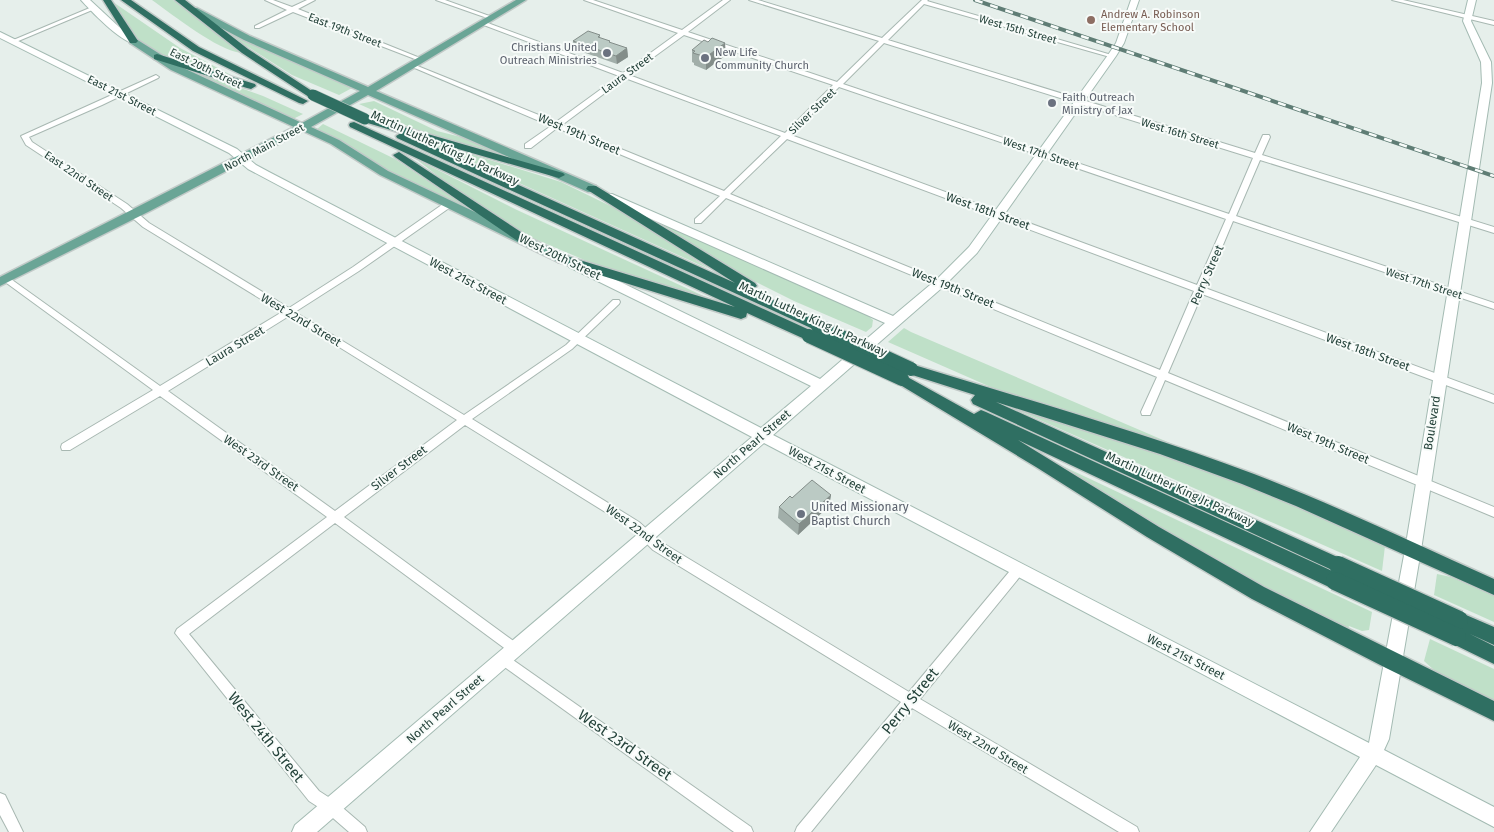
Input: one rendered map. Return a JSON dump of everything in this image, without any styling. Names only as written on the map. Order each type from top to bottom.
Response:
[{"type":"highway","points":[[107,0],[133,41]]},
{"type":"highway","name":"Martin Luther King Jr. Parkway","points":[[125,0],[188,44],[230,67],[301,101],[360,124],[1458,629],[1494,654]]},
{"type":"highway","name":"Martin Luther King Jr. Parkway","points":[[141,0],[209,46],[313,95],[360,124],[781,324],[813,331]]},
{"type":"highway","points":[[181,0],[245,51],[313,95]]},
{"type":"highway","points":[[157,57],[275,95],[301,101]]},
{"type":"highway","points":[[360,124],[560,175]]},
{"type":"highway","points":[[360,124],[377,142],[424,171],[526,241]]},
{"type":"highway","points":[[592,189],[813,331]]},
{"type":"highway","points":[[563,259],[756,319],[781,324]]},
{"type":"highway","points":[[907,374],[1204,463],[1302,501],[1494,586]]},
{"type":"highway","points":[[907,374],[1230,577],[1394,662],[1494,710]]},
{"type":"highway","name":"Martin Luther King Jr. Parkway","points":[[1458,629],[1494,636]]},
{"type":"main road","name":"North Main Street","points":[[2,280],[243,159],[413,66],[522,0]]},
{"type":"main road","points":[[191,8],[241,36],[369,90],[592,189]]},
{"type":"main road","name":"East 20th Street","points":[[133,41],[175,68],[300,128]]},
{"type":"main road","name":"West 20th Street","points":[[300,128],[334,142],[384,173],[563,259]]},
{"type":"street","name":"East 20th Street","points":[[84,0],[116,29],[133,41]]},
{"type":"street","name":"East 19th Street","points":[[268,0],[422,60]]},
{"type":"street","points":[[258,27],[312,0]]},
{"type":"street","name":"West 18th Street","points":[[439,0],[624,76],[1494,399]]},
{"type":"street","name":"West 17th Street","points":[[587,0],[1494,306]]},
{"type":"street","name":"Laura Street","points":[[528,146],[727,0]]},
{"type":"street","name":"West 16th Street","points":[[752,0],[1494,230]]},
{"type":"street","name":"North Pearl Street","points":[[302,832],[940,283],[973,250],[1112,56],[1120,43],[1135,0]]},
{"type":"street","points":[[1395,0],[1494,23]]},
{"type":"street","points":[[1468,17],[1472,0]]},
{"type":"street","name":"Silver Street","points":[[698,221],[924,1]]},
{"type":"street","name":"West 15th Street","points":[[924,1],[1112,56]]},
{"type":"street","points":[[14,41],[94,8]]},
{"type":"street","name":"Boulevard","points":[[1320,832],[1373,754],[1380,739],[1394,662],[1487,77],[1486,62],[1467,21],[1468,17]]},
{"type":"street","name":"East 21st Street","points":[[0,35],[233,150],[243,159]]},
{"type":"street","name":"West 19th Street","points":[[413,66],[1494,512]]},
{"type":"street","points":[[120,95],[156,77]]},
{"type":"street","name":"East 22nd Street","points":[[120,95],[25,136],[29,143],[124,206],[134,215]]},
{"type":"street","name":"Perry Street","points":[[1146,412],[1232,219],[1266,137]]},
{"type":"street","name":"West 21st Street","points":[[243,159],[265,174],[761,436],[1494,817]]},
{"type":"street","points":[[592,189],[894,322]]},
{"type":"street","name":"Laura Street","points":[[66,448],[289,313],[396,243],[450,204]]},
{"type":"street","name":"West 22nd Street","points":[[134,215],[146,226],[599,502],[635,525],[658,546],[910,700],[1132,832]]},
{"type":"street","name":"West 20th Street","points":[[563,259],[820,385]]},
{"type":"street","name":"West 23rd Street","points":[[2,280],[334,517],[509,654],[746,832]]},
{"type":"street","name":"Silver Street","points":[[181,633],[464,420],[569,347],[616,302]]},
{"type":"street","name":"Perry Street","points":[[802,832],[1018,570]]},
{"type":"street","name":"West 24th Street","points":[[181,633],[314,796],[331,807],[360,832]]},
{"type":"street","points":[[0,800],[14,831]]},
{"type":"green space","points":[[152,0],[173,0],[241,53],[220,46],[208,39]]},
{"type":"green space","points":[[113,2],[180,48],[231,75],[228,76],[191,65],[153,50],[133,35]]},
{"type":"green space","points":[[215,26],[352,88],[339,95],[292,75],[237,40],[232,39]]},
{"type":"green space","points":[[182,67],[263,96],[303,114],[293,119],[180,68]]},
{"type":"green space","points":[[374,101],[437,131],[465,138],[525,163],[412,128],[359,104]]},
{"type":"green space","points":[[323,124],[395,159],[489,222],[383,169],[316,130]]},
{"type":"green space","points":[[422,139],[561,182],[631,216],[709,269]]},
{"type":"green space","points":[[416,159],[517,210],[710,299],[601,267],[523,234],[457,191]]},
{"type":"green space","points":[[647,217],[866,314],[873,320],[872,327],[866,332],[794,301],[732,270]]},
{"type":"green space","points":[[904,328],[1191,452],[1018,399],[888,342]]},
{"type":"green space","points":[[1001,403],[1189,463],[1286,500],[1385,546],[1382,571]]},
{"type":"green space","points":[[1035,453],[1372,612],[1369,630],[1362,631],[1349,626],[1348,629],[1230,571]]},
{"type":"green space","points":[[1437,574],[1451,577],[1494,596],[1494,622],[1434,595]]},
{"type":"green space","points":[[1430,639],[1494,669],[1494,706],[1434,675],[1435,671],[1424,661]]},
{"type":"building","points":[[588,31],[600,35],[598,37],[609,42],[627,48],[616,56],[573,41]]},
{"type":"building","points":[[712,38],[725,43],[706,57],[693,53],[695,51],[692,50],[704,40],[708,42]]},
{"type":"building","points":[[812,480],[831,495],[799,524],[779,507],[790,496],[792,498]]},
{"type":"railway","points":[[975,0],[1494,176]]},
{"type":"place","name":"Andrew A. Robinson Elementary School","points":[[1091,20]]},
{"type":"place","name":"Christians United Outreach Ministries","points":[[607,53]]},
{"type":"place","name":"New Life Community Church","points":[[705,58]]},
{"type":"place","name":"Faith Outreach Ministry of Jax","points":[[1052,103]]},
{"type":"place","name":"United Missionary Baptist Church","points":[[801,514]]}]
